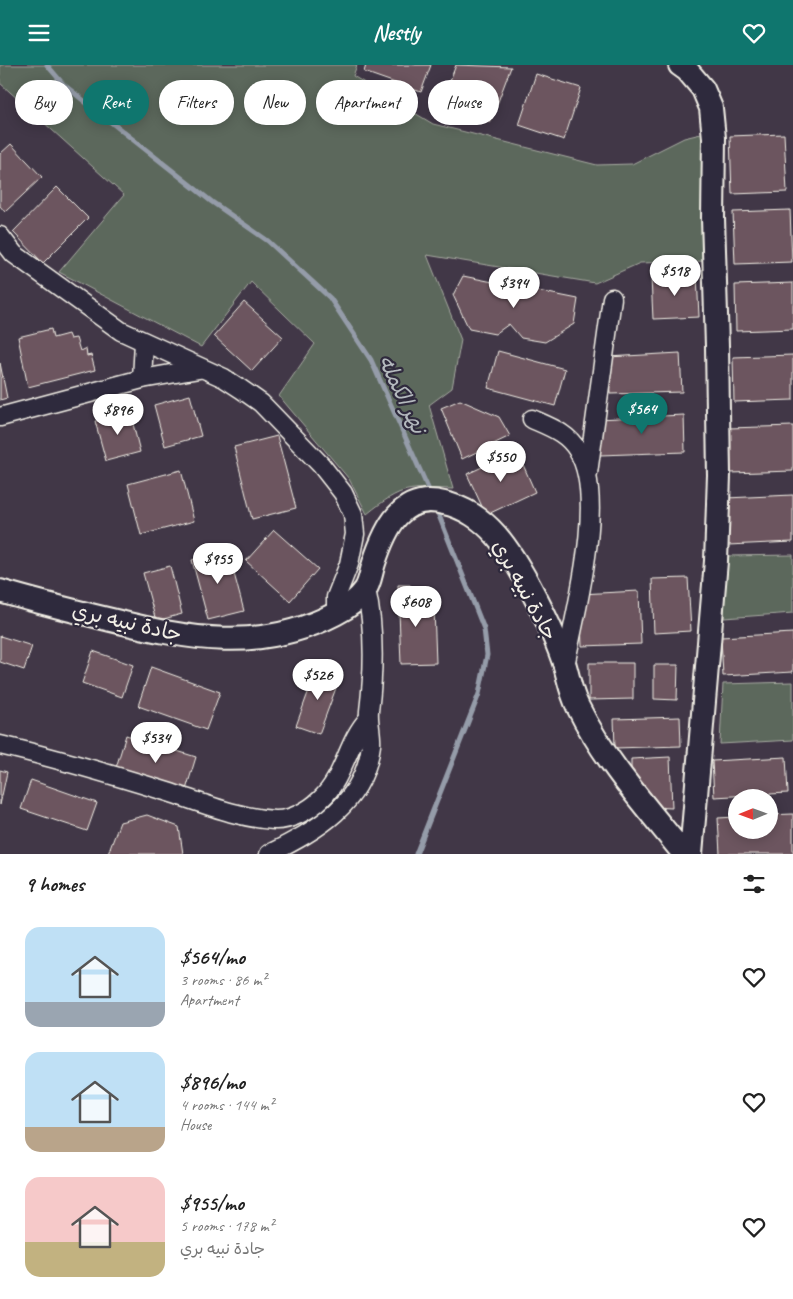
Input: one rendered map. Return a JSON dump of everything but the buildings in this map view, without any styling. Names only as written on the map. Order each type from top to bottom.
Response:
[{"type":"street","points":[[680,65],[688,70],[703,89],[711,108],[714,138],[712,218],[718,346],[719,475],[716,561],[691,854]]},
{"type":"street","points":[[0,236],[7,257],[121,331],[200,369],[224,378],[261,403],[321,465],[343,493],[353,514],[355,534],[349,564],[336,597],[336,614]]},
{"type":"street","points":[[565,666],[585,555],[590,515],[588,476],[612,299]]},
{"type":"street","points":[[142,379],[144,342]]},
{"type":"street","points":[[0,417],[142,379],[200,369]]},
{"type":"street","points":[[532,419],[564,434],[579,451],[588,476]]},
{"type":"street","name":"جادة نبيه بري","points":[[0,591],[175,635],[207,639],[270,636],[303,627],[336,614],[353,602],[366,589],[387,529],[396,515],[411,504],[439,501],[464,509],[496,535],[546,620],[565,666],[570,690],[588,726],[644,806],[684,854]]},
{"type":"street","points":[[270,854],[309,834],[332,818],[348,799],[362,775],[371,744],[368,719],[373,670],[373,638],[366,589]]},
{"type":"street","points":[[0,745],[125,779],[248,816],[274,821],[288,819],[321,800],[341,774],[358,729],[368,719]]},
{"type":"green space","points":[[0,65],[357,65],[353,76],[360,80],[316,80],[316,125],[418,125],[418,115],[428,121],[428,125],[437,125],[597,165],[632,164],[684,138],[705,133],[706,261],[640,263],[595,283],[427,255],[461,340],[452,388],[429,405],[453,489],[426,488],[407,490],[389,498],[367,514],[349,479],[279,396],[315,344],[251,282],[201,347],[59,272],[124,195],[46,125],[73,125],[73,80],[15,80],[15,97],[0,83]]},
{"type":"green space","points":[[793,555],[793,613],[724,618],[726,556]]},
{"type":"green space","points":[[793,682],[793,740],[720,744],[723,684]]},
{"type":"waterway","name":"نهر الكمله","points":[[47,65],[64,85],[212,202],[268,241],[330,298],[371,360],[431,495]]},
{"type":"waterway","name":"نهر الكمله","points":[[416,854],[479,694],[487,655],[484,629],[436,508]]}]
